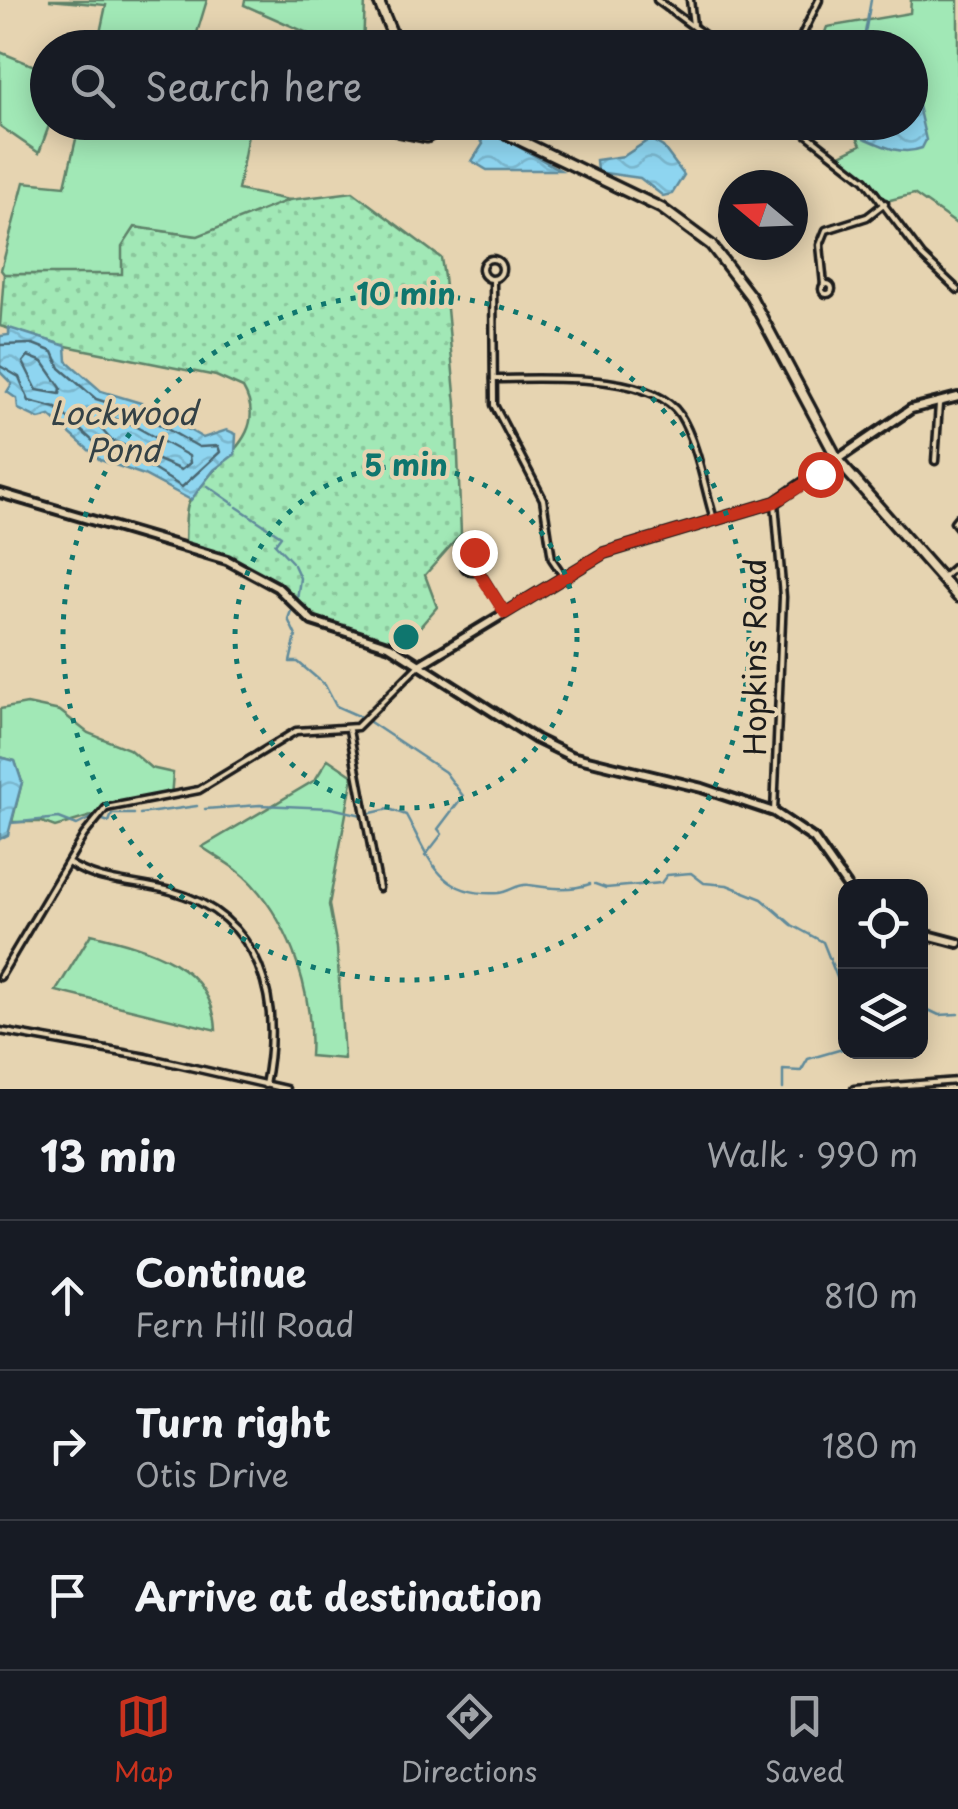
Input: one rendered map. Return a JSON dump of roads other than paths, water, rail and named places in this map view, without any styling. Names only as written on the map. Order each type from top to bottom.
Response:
[{"type":"main road","points":[[378,1],[390,30]]},
{"type":"main road","points":[[519,140],[661,208],[711,245],[751,298],[839,462],[958,597]]},
{"type":"street","points":[[657,0],[699,30]]},
{"type":"street","points":[[690,0],[692,25]]},
{"type":"street","points":[[804,30],[818,0]]},
{"type":"street","points":[[816,140],[846,162],[885,204],[922,256],[958,290]]},
{"type":"street","points":[[824,285],[820,245],[826,230],[867,217],[885,204]]},
{"type":"street","points":[[492,280],[503,270],[492,258],[482,270],[492,280],[492,379],[497,414],[543,498],[552,559],[564,576]]},
{"type":"street","points":[[492,379],[621,386],[661,397],[678,413],[687,431],[714,519]]},
{"type":"street","points":[[0,978],[93,822],[113,804],[188,795],[296,731],[349,730],[367,721],[419,664],[604,553],[775,502],[839,462],[911,409],[958,397]]},
{"type":"street","points":[[935,461],[940,399]]},
{"type":"street","points":[[0,493],[227,560],[278,586],[312,621],[384,644],[536,739],[571,756],[774,812],[814,839],[842,879]]},
{"type":"street","name":"Hopkins Road","points":[[774,812],[783,599],[775,502]]},
{"type":"street","points":[[958,517],[954,522],[958,527]]},
{"type":"street","points":[[478,571],[464,569],[466,554],[481,556],[478,571],[505,613]]},
{"type":"street","points":[[940,580],[958,564]]},
{"type":"street","points":[[349,730],[361,776],[364,815],[379,888]]},
{"type":"street","points":[[68,862],[102,880],[185,896],[214,912],[239,935],[259,966],[272,1008],[273,1039],[265,1084]]},
{"type":"street","points":[[928,936],[958,943]]},
{"type":"street","points":[[0,1031],[148,1057],[286,1089]]},
{"type":"street","points":[[854,1089],[958,1082]]},
{"type":"water","points":[[481,140],[507,140],[560,170],[487,170],[472,161],[483,144]]},
{"type":"water","points":[[652,140],[663,147],[684,175],[672,194],[663,196],[640,178],[597,172],[596,160],[624,156]]},
{"type":"water","points":[[868,140],[926,140],[922,148],[913,150]]},
{"type":"water","name":"Lockwood Pond","points":[[9,328],[66,346],[67,361],[101,391],[144,404],[203,438],[227,430],[236,434],[235,454],[214,470],[191,500],[144,475],[100,460],[50,416],[39,419],[18,409],[17,399],[7,392],[12,384],[0,372],[0,336],[9,335]]},
{"type":"water","points":[[0,757],[15,761],[22,782],[8,835],[0,839]]},
{"type":"waterway","points":[[866,30],[871,0]]},
{"type":"waterway","points":[[208,486],[234,504]]},
{"type":"waterway","points":[[237,507],[281,536],[275,544],[292,562]]},
{"type":"waterway","points":[[294,565],[300,578],[297,600]]},
{"type":"waterway","points":[[292,608],[288,619],[296,636],[290,662],[298,662],[325,685],[336,706],[363,718]]},
{"type":"waterway","points":[[370,722],[445,772],[463,796],[438,829],[442,834],[425,856]]},
{"type":"waterway","points":[[205,809],[260,805],[331,808],[362,815],[389,809],[406,815],[439,872],[462,889],[499,893],[525,885],[567,888],[590,884]]},
{"type":"waterway","points":[[140,814],[197,806]]},
{"type":"waterway","points":[[100,819],[109,822],[112,814],[134,814]]},
{"type":"waterway","points":[[11,823],[59,818],[77,825],[95,816]]},
{"type":"waterway","points":[[595,884],[606,888],[661,883],[667,875],[691,873],[704,883],[727,885],[762,899],[792,925],[823,942],[838,980]]},
{"type":"waterway","points":[[928,1010],[939,1015],[958,1014]]},
{"type":"waterway","points":[[783,1089],[783,1070],[801,1071],[808,1059],[838,1050]]}]
